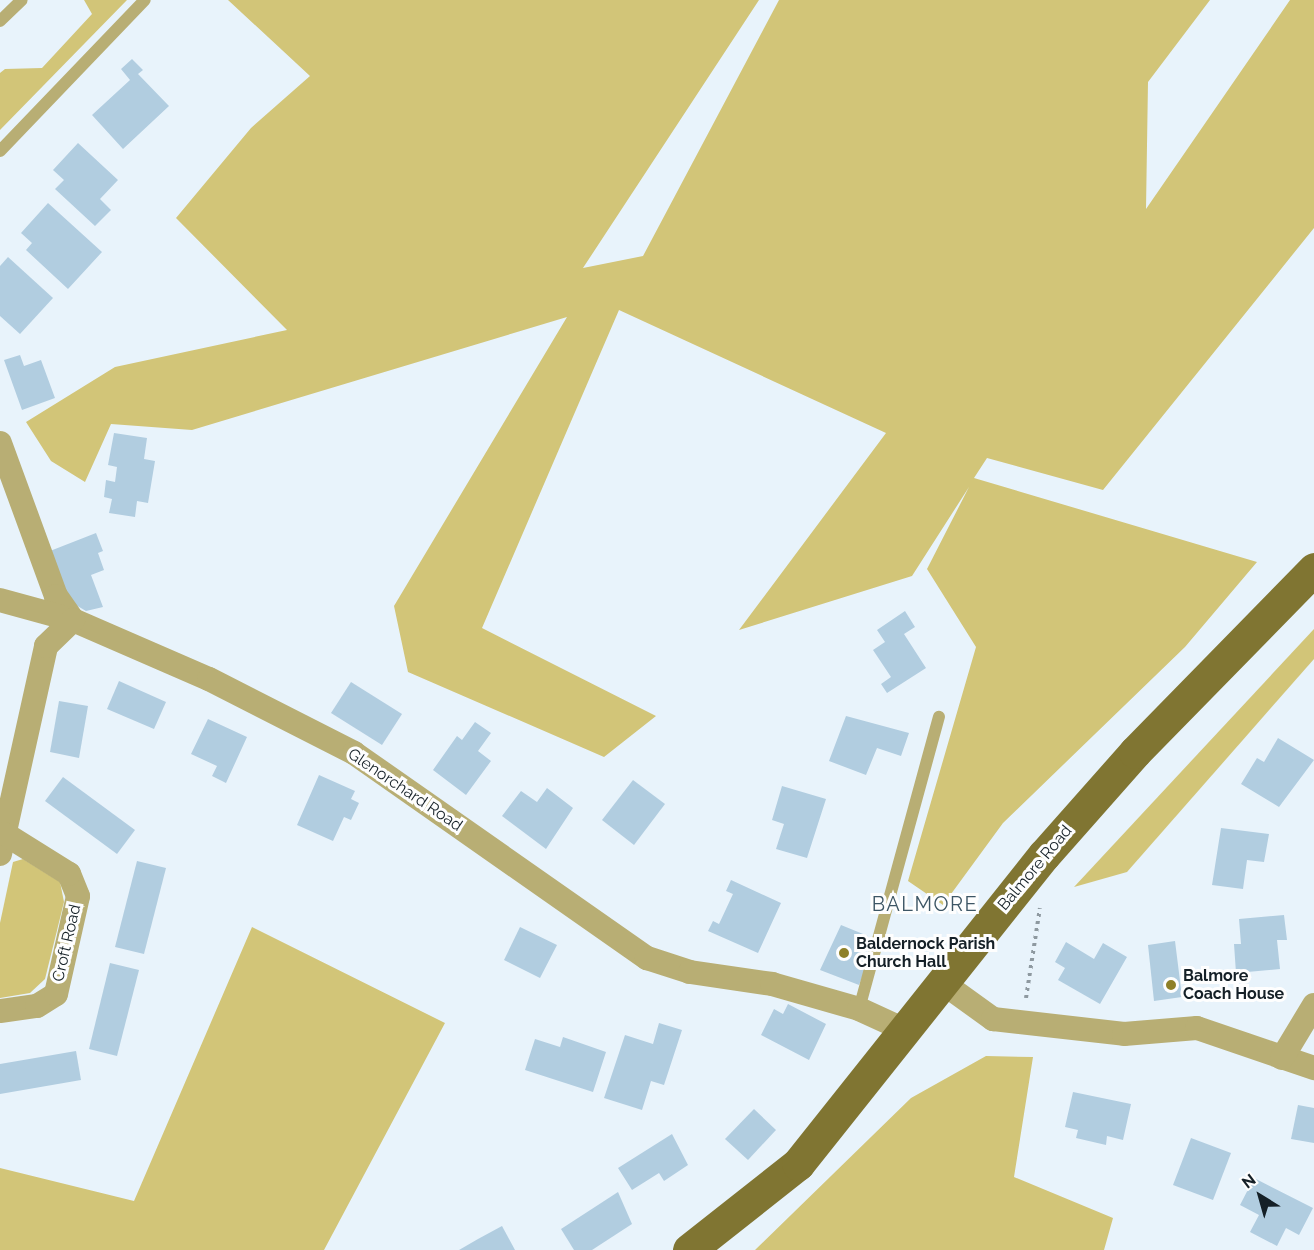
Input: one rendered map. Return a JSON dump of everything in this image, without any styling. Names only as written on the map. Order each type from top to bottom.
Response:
[{"type":"main road","name":"Balmore Road","points":[[689,1250],[798,1164],[907,1031],[1044,855],[1135,752],[1314,569]]},
{"type":"street","points":[[1,447],[56,596],[73,620]]},
{"type":"street","name":"Glenorchard Road","points":[[0,600],[73,620],[209,679],[354,753],[646,958],[690,972],[772,984],[859,1009],[907,1031]]},
{"type":"street","name":"Croft Road","points":[[0,1011],[37,1006],[56,994],[78,896],[69,874],[2,844],[46,646],[73,620]]},
{"type":"street","points":[[943,983],[993,1019],[1124,1034],[1197,1028],[1314,1068]]},
{"type":"street","points":[[1282,1058],[1314,1005]]},
{"type":"lane","points":[[0,21],[22,0]]},
{"type":"lane","points":[[0,151],[145,0]]},
{"type":"lane","points":[[859,1009],[939,717]]},
{"type":"path","points":[[1022,1022],[1041,901]]},
{"type":"shaded area","points":[[84,0],[127,0],[0,130],[0,73],[5,69],[42,68],[92,14]]},
{"type":"shaded area","points":[[228,0],[759,0],[583,268],[643,256],[779,0],[1210,0],[1148,82],[1146,209],[1290,0],[1314,0],[1314,228],[1103,490],[987,458],[974,478],[1257,562],[1185,647],[1003,823],[943,905],[908,881],[976,647],[927,569],[969,487],[912,576],[739,630],[886,433],[619,310],[482,628],[656,716],[604,757],[408,672],[394,606],[567,317],[192,430],[111,424],[85,482],[51,461],[26,422],[115,367],[287,330],[176,218],[251,128],[310,76]]},
{"type":"shaded area","points":[[1314,629],[1314,659],[1127,872],[1074,887]]},
{"type":"shaded area","points":[[23,859],[60,882],[64,902],[45,979],[30,993],[0,998],[0,923],[13,862]]},
{"type":"shaded area","points":[[252,927],[445,1023],[324,1250],[0,1250],[0,1168],[134,1201]]},
{"type":"shaded area","points":[[986,1056],[1033,1057],[1014,1177],[1113,1218],[1104,1250],[755,1250],[911,1098]]},
{"type":"building","points":[[132,59],[143,70],[138,74],[169,106],[123,149],[92,115],[130,80],[121,69]]},
{"type":"building","points":[[78,143],[118,180],[100,199],[111,210],[95,226],[55,189],[64,180],[53,170]]},
{"type":"building","points":[[48,203],[102,252],[68,289],[26,250],[32,243],[21,233]]},
{"type":"building","points":[[8,257],[53,298],[20,334],[0,316],[0,266]]},
{"type":"building","points":[[20,355],[24,366],[41,360],[55,398],[22,410],[4,360]]},
{"type":"building","points":[[114,433],[147,438],[144,459],[155,461],[148,503],[137,501],[135,517],[109,513],[112,499],[104,497],[106,480],[115,482],[117,467],[108,465]]},
{"type":"building","points":[[96,533],[103,551],[98,553],[104,570],[91,575],[103,607],[86,611],[69,601],[50,551]]},
{"type":"building","points":[[905,611],[915,627],[904,634],[926,668],[887,693],[881,684],[891,677],[873,650],[885,642],[877,630]]},
{"type":"building","points":[[119,681],[166,702],[154,729],[107,709]]},
{"type":"building","points":[[351,682],[402,714],[382,745],[331,713]]},
{"type":"building","points":[[59,701],[88,706],[79,758],[50,752]]},
{"type":"building","points":[[846,716],[909,733],[901,756],[877,748],[866,775],[829,761]]},
{"type":"building","points":[[208,719],[247,737],[226,783],[212,776],[217,766],[191,754]]},
{"type":"building","points":[[475,722],[491,733],[478,751],[491,761],[466,795],[433,770],[457,736],[462,740]]},
{"type":"building","points":[[1278,738],[1314,760],[1279,807],[1241,784],[1257,758],[1264,762]]},
{"type":"building","points":[[319,775],[355,791],[351,799],[359,803],[351,820],[344,817],[333,841],[297,825]]},
{"type":"building","points":[[63,777],[135,830],[117,854],[45,801]]},
{"type":"building","points":[[633,780],[665,804],[634,845],[602,820]]},
{"type":"building","points":[[782,786],[826,799],[807,858],[776,849],[784,824],[772,820]]},
{"type":"building","points":[[547,788],[573,808],[546,849],[502,816],[521,791],[537,802]]},
{"type":"building","points":[[1221,828],[1269,834],[1264,862],[1247,860],[1243,889],[1212,885]]},
{"type":"building","points":[[137,861],[166,868],[144,954],[115,947]]},
{"type":"building","points":[[731,880],[781,903],[758,953],[708,931],[713,921],[719,924],[733,894],[726,891]]},
{"type":"building","points":[[1284,915],[1287,940],[1277,940],[1280,969],[1236,973],[1234,944],[1241,944],[1239,919]]},
{"type":"building","name":"Baldernock Parish Church Hall","points":[[841,925],[868,936],[859,958],[868,962],[859,985],[820,970]]},
{"type":"building","points":[[520,927],[557,945],[540,978],[504,960]]},
{"type":"building","points":[[1175,941],[1182,997],[1154,1001],[1148,945]]},
{"type":"building","points":[[1066,942],[1094,959],[1103,943],[1127,957],[1100,1004],[1058,980],[1065,968],[1055,962]]},
{"type":"building","points":[[110,963],[139,970],[117,1056],[89,1049]]},
{"type":"building","points":[[788,1004],[826,1024],[809,1060],[761,1035],[774,1009],[783,1014]]},
{"type":"building","points":[[659,1023],[682,1030],[664,1085],[651,1081],[642,1110],[604,1098],[625,1035],[653,1044]]},
{"type":"building","points":[[563,1037],[606,1052],[593,1092],[525,1070],[535,1039],[560,1047]]},
{"type":"building","points":[[76,1051],[81,1080],[0,1094],[0,1064]]},
{"type":"building","points":[[1073,1092],[1131,1104],[1123,1140],[1107,1136],[1106,1145],[1076,1138],[1078,1130],[1065,1127]]},
{"type":"building","points":[[1298,1105],[1314,1108],[1314,1143],[1291,1139]]},
{"type":"building","points":[[754,1109],[776,1130],[748,1160],[725,1139]]},
{"type":"building","points":[[672,1134],[688,1165],[664,1181],[659,1173],[632,1190],[618,1168]]},
{"type":"building","points":[[1191,1138],[1231,1153],[1213,1200],[1173,1185]]},
{"type":"building","points":[[1254,1178],[1313,1208],[1299,1235],[1286,1228],[1277,1246],[1250,1232],[1259,1215],[1240,1205]]},
{"type":"building","points":[[618,1192],[632,1224],[592,1250],[574,1250],[561,1229]]},
{"type":"building","points":[[502,1226],[515,1250],[459,1250],[478,1239]]},
{"type":"place","name":"Baldernock Parish Church Hall","points":[[844,953]]},
{"type":"place","name":"Balmore Coach House","points":[[1171,985]]},
{"type":"district","name":"BALMORE","points":[[925,904]]}]
